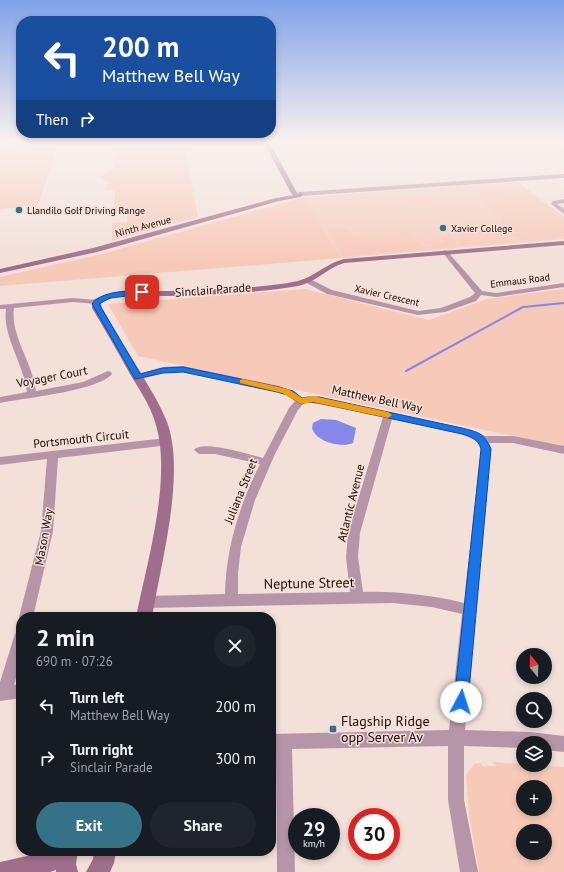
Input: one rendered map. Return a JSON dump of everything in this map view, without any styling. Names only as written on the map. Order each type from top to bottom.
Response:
[{"type":"street","points":[[288,182],[295,194]]},
{"type":"street","name":"Ninth Avenue","points":[[0,271],[94,250],[295,194],[479,182]]},
{"type":"street","points":[[564,201],[554,203],[564,212]]},
{"type":"street","name":"Sinclair Parade","points":[[96,302],[109,296],[129,293],[178,293],[293,284],[307,281],[328,266],[338,262],[564,243]]},
{"type":"street","points":[[445,252],[479,293]]},
{"type":"street","name":"Xavier Crescent","points":[[307,281],[330,292],[418,313],[442,310],[473,299],[479,293]]},
{"type":"street","name":"Emmaus Road","points":[[479,293],[496,294],[564,285]]},
{"type":"street","points":[[0,306],[73,300],[96,302],[97,308],[157,412],[166,442],[167,471],[164,509],[145,612]]},
{"type":"street","points":[[10,306],[8,317],[30,378],[32,394]]},
{"type":"street","points":[[138,377],[163,370],[183,369],[279,389],[290,393],[301,401]]},
{"type":"street","name":"Voyager Court","points":[[0,400],[85,384],[101,379],[108,374]]},
{"type":"street","name":"Matthew Bell Way","points":[[301,401],[313,399],[468,432],[483,440]]},
{"type":"street","name":"Juliana Street","points":[[231,600],[233,554],[242,516],[266,462],[294,408],[301,401]]},
{"type":"street","name":"Atlantic Avenue","points":[[358,598],[352,557],[354,533],[388,415]]},
{"type":"street","points":[[469,872],[456,800],[456,738],[486,449],[483,440],[498,438],[511,439],[564,450]]},
{"type":"street","name":"Portsmouth Circuit","points":[[0,461],[166,442]]},
{"type":"street","points":[[200,450],[215,450],[266,462]]},
{"type":"street","name":"Mason Way","points":[[27,612],[47,531],[53,455]]},
{"type":"street","name":"Neptune Street","points":[[148,602],[414,598],[469,610]]},
{"type":"street","points":[[2,694],[16,652]]},
{"type":"street","points":[[2,694],[16,691]]},
{"type":"street","points":[[286,872],[278,742],[456,738],[530,740],[564,744]]},
{"type":"street","points":[[97,872],[103,863],[104,856]]},
{"type":"street","points":[[2,872],[67,860]]},
{"type":"shaded area","points":[[0,182],[46,182],[38,205],[0,209]]},
{"type":"shaded area","points":[[107,182],[191,182],[198,217],[112,241],[112,223],[127,222],[128,213],[114,214],[115,191],[104,189],[109,183]]},
{"type":"shaded area","name":"Xavier College","points":[[518,182],[564,217],[564,239],[341,258],[304,197]]},
{"type":"shaded area","points":[[526,191],[564,219],[564,236],[522,240],[515,236],[501,237],[485,233],[457,239],[457,237],[461,236],[463,233],[456,228],[467,225],[503,222],[501,217],[476,195]]},
{"type":"shaded area","points":[[415,195],[439,199],[417,203],[403,198]]},
{"type":"shaded area","points":[[304,197],[341,258],[0,286],[0,277],[106,253]]},
{"type":"shaded area","points":[[344,227],[345,230],[351,232],[352,236],[382,237],[408,234],[417,242],[430,248],[343,256],[327,229]]},
{"type":"shaded area","points":[[485,234],[507,238],[518,242],[461,247],[458,240]]},
{"type":"shaded area","points":[[443,236],[456,240],[458,246],[432,248],[426,245],[432,246],[432,244],[426,243],[422,240],[433,237],[441,241],[439,243],[441,244],[445,241],[440,237]]},
{"type":"shaded area","points":[[305,289],[429,320],[487,299],[564,289],[564,447],[138,356],[108,304]]},
{"type":"shaded area","points":[[321,419],[336,420],[356,428],[353,443],[342,445],[330,443],[318,437],[312,428],[313,423]]},
{"type":"shaded area","points":[[492,762],[516,764],[516,772],[552,772],[552,766],[564,767],[564,872],[479,872],[469,814],[466,775],[474,764],[481,763],[482,766],[496,766]]},
{"type":"waterway","points":[[406,371],[523,307],[564,303]]},
{"type":"slow traffic","points":[[243,382],[279,389],[290,393],[301,401],[313,399],[388,415]]},
{"type":"place","name":"Llandilo Golf Driving Range","points":[[19,210]]},
{"type":"place","name":"Xavier College","points":[[443,228]]},
{"type":"place","name":"Flagship Ridge opp Server Av","points":[[333,729]]},
{"type":"route","points":[[142,292],[122,293],[103,298],[96,302],[97,308],[138,377],[163,370],[183,369],[279,389],[290,393],[301,401],[308,399],[319,400],[462,431],[475,435],[483,440],[486,449],[461,702]]}]
